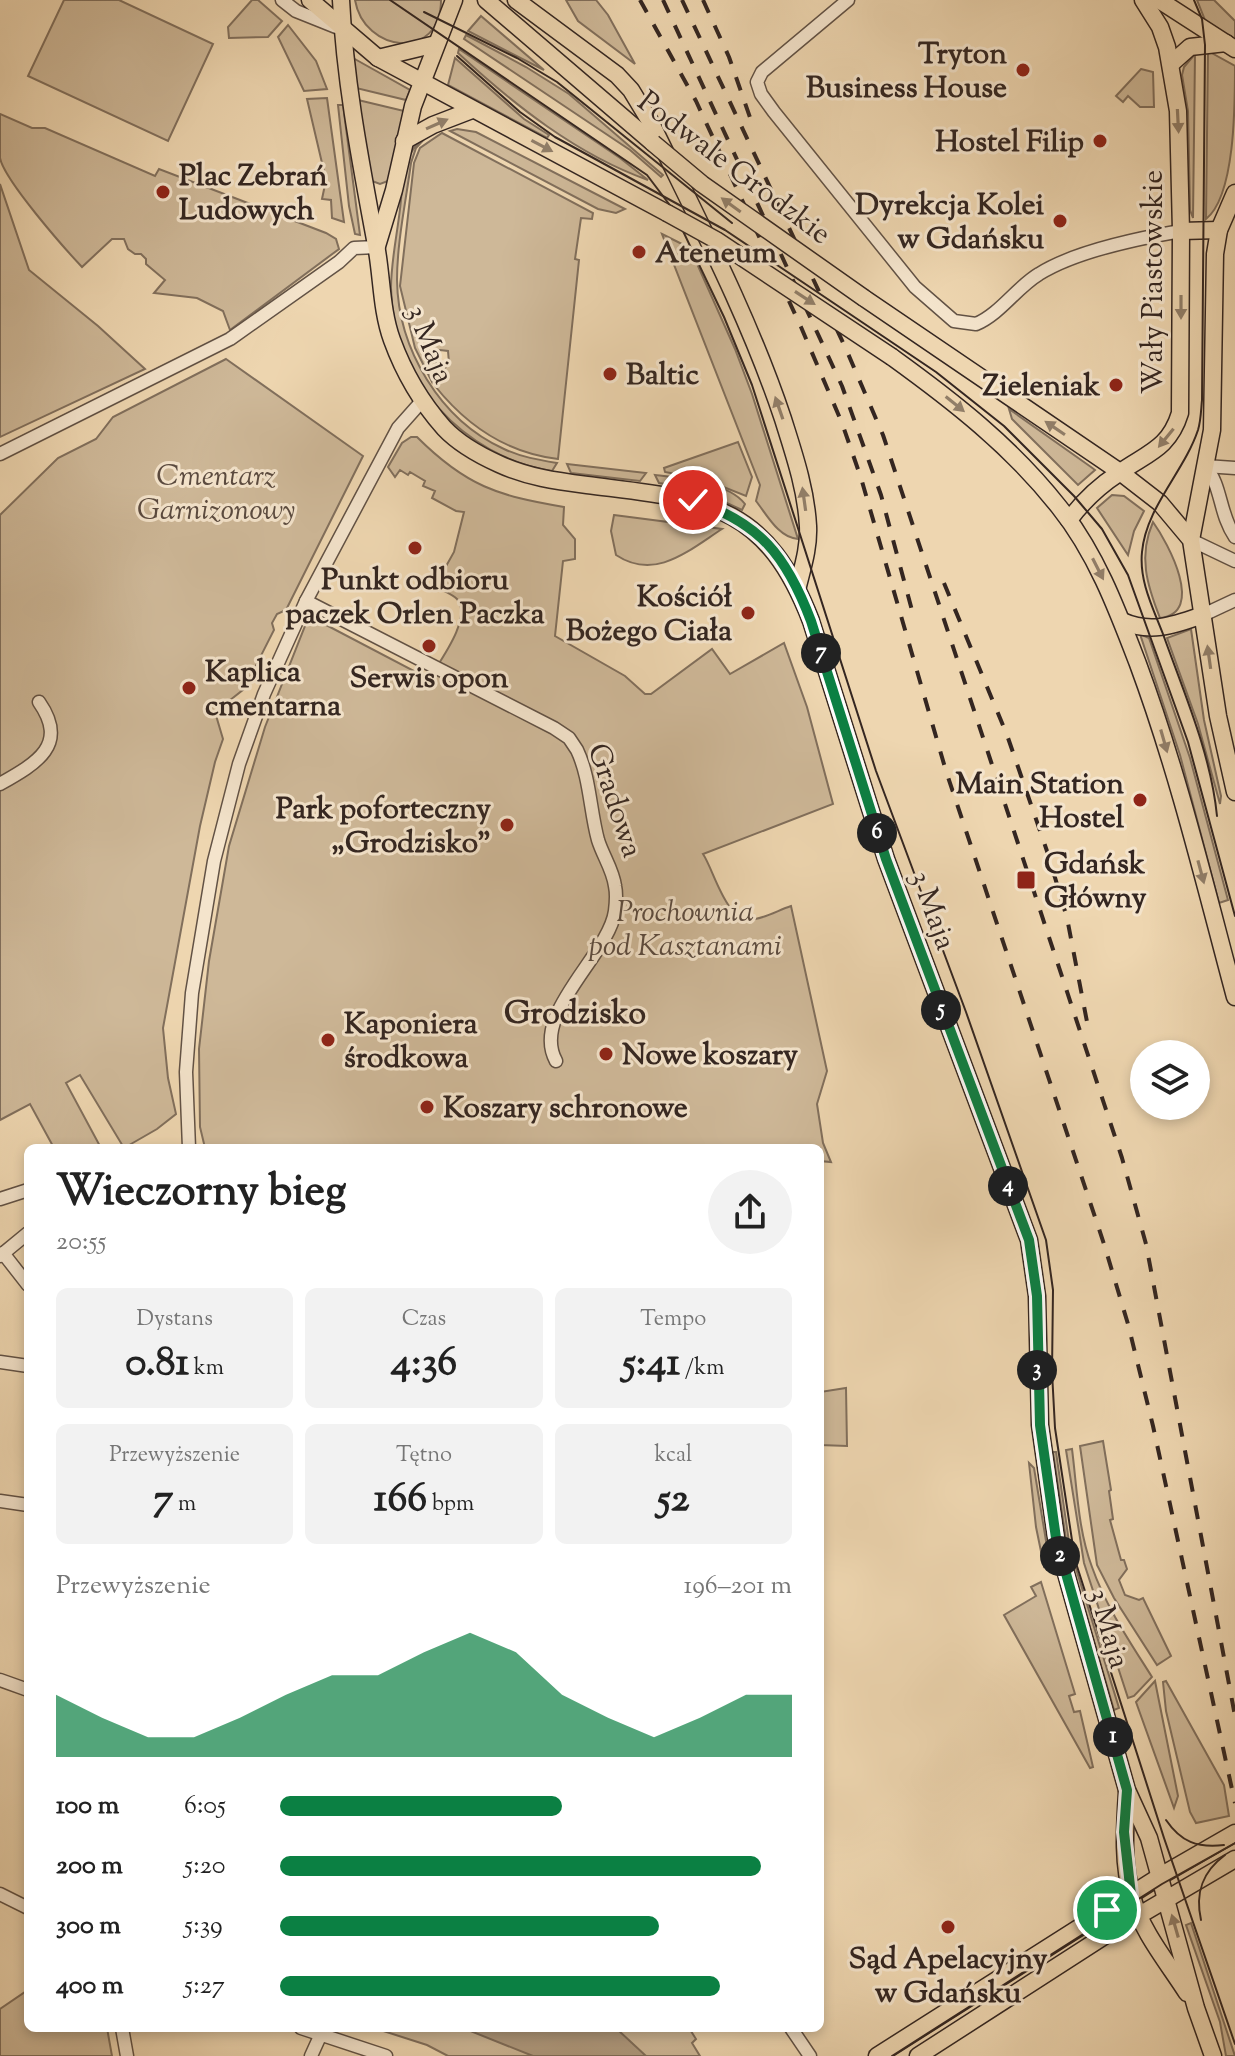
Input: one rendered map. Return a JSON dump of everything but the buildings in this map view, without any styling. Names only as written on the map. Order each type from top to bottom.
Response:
[{"type":"main road","points":[[310,0],[378,58],[716,240],[951,400],[1003,445],[1039,483],[1069,520],[1092,557],[1122,621],[1162,732],[1235,997]]},
{"type":"main road","name":"3 Maja","points":[[341,0],[342,29],[386,320],[406,374],[422,401],[446,430],[466,447],[522,474],[693,500],[723,510],[761,537],[780,557],[798,586],[886,859],[1029,1240],[1037,1296],[1040,1425],[1056,1538],[1127,1790],[1149,1838],[1196,2008],[1213,2056]]},
{"type":"main road","name":"3 Maja","points":[[377,247],[420,82],[454,0]]},
{"type":"main road","name":"Podwale Grodzkie","points":[[486,0],[702,184],[1120,472],[1160,503],[1191,540]]},
{"type":"main road","points":[[516,0],[617,75],[648,117],[664,150],[761,359],[795,458],[803,485],[808,526],[806,555],[798,586]]},
{"type":"main road","name":"Wały Piastowskie","points":[[1120,472],[1166,442],[1180,413],[1178,111],[1172,63],[1160,27],[1143,0]]},
{"type":"main road","points":[[1159,0],[1230,46]]},
{"type":"main road","points":[[378,58],[436,44]]},
{"type":"main road","points":[[1172,63],[1190,47],[1230,46]]},
{"type":"main road","points":[[404,141],[433,125],[472,110]]},
{"type":"main road","points":[[365,191],[379,193],[394,190]]},
{"type":"main road","name":"Wały Piastowskie","points":[[1191,540],[1212,430],[1215,254],[1219,230],[1235,193]]},
{"type":"main road","points":[[1181,231],[1219,230]]},
{"type":"main road","points":[[1069,520],[1085,498],[1120,472]]},
{"type":"main road","points":[[1191,540],[1218,716],[1235,792]]},
{"type":"main road","points":[[1122,621],[1135,627],[1155,629],[1203,615]]},
{"type":"main road","name":"3 Maja","points":[[1127,1790],[1124,1832],[1131,1895],[1139,1915],[1196,2008]]},
{"type":"main road","points":[[877,2056],[1160,1876],[1234,1833]]},
{"type":"main road","points":[[918,2056],[1139,1915],[1235,1859]]},
{"type":"street","points":[[282,0],[296,11],[342,29]]},
{"type":"street","points":[[848,0],[760,75],[757,82],[768,103],[915,287],[954,321],[968,325],[982,322],[1038,274],[1059,263],[1181,231]]},
{"type":"street","points":[[0,454],[230,339],[339,262],[354,248],[377,247]]},
{"type":"street","points":[[189,1144],[188,1032],[214,861],[239,764],[264,694],[306,601],[398,428],[422,401]]},
{"type":"street","points":[[1205,466],[1235,468]]},
{"type":"street","points":[[1205,466],[1215,478],[1223,515],[1235,537]]},
{"type":"street","points":[[1191,540],[1235,561]]},
{"type":"street","name":"Gradowa","points":[[306,601],[554,728],[569,738],[577,750],[597,836],[613,877],[616,897],[613,922],[571,988],[555,1021],[551,1047],[556,1061]]},
{"type":"street","points":[[1203,615],[1229,603]]},
{"type":"street","points":[[0,784],[42,754],[51,740],[53,727],[39,702]]},
{"type":"street","points":[[0,1199],[24,1191]]},
{"type":"street","points":[[24,1236],[2,1254],[24,1280]]},
{"type":"street","points":[[0,1362],[24,1365]]},
{"type":"street","points":[[0,1501],[24,1504]]},
{"type":"street","points":[[0,1680],[24,1689]]},
{"type":"street","points":[[0,1894],[24,1906]]},
{"type":"street","points":[[123,2032],[127,2056]]},
{"type":"street","points":[[314,2032],[386,2056]]},
{"type":"street","points":[[794,2032],[810,2056]]},
{"type":"street","points":[[311,2056],[321,2034]]},
{"type":"green space","points":[[64,0],[119,0],[213,44],[168,141],[28,76]]},
{"type":"green space","points":[[252,0],[258,0],[282,21],[268,37],[229,38],[228,27]]},
{"type":"green space","points":[[355,0],[441,0],[438,20],[429,34],[416,41],[401,43],[386,40],[372,31],[361,18]]},
{"type":"green space","points":[[566,0],[596,0],[608,15],[635,64],[578,21]]},
{"type":"green space","points":[[1197,0],[1214,0],[1235,21],[1235,41],[1205,20]]},
{"type":"green space","points":[[481,16],[544,70],[468,31]]},
{"type":"green space","points":[[288,25],[316,61],[327,89],[304,91],[278,37]]},
{"type":"green space","points":[[466,35],[569,94],[663,175],[661,177],[630,150],[464,39]]},
{"type":"green space","points":[[459,49],[648,180],[596,157],[547,126],[479,72],[458,53]]},
{"type":"green space","points":[[1208,51],[1235,66],[1235,83],[1228,171],[1216,208],[1206,219]]},
{"type":"green space","points":[[1195,54],[1193,218],[1190,210],[1188,111],[1182,75],[1184,67]]},
{"type":"green space","points":[[353,58],[410,90],[406,100],[356,88]]},
{"type":"green space","points":[[455,58],[524,119],[549,135],[547,138],[448,85]]},
{"type":"green space","points":[[1141,69],[1153,72],[1154,107],[1140,107],[1128,96],[1123,102],[1116,96]]},
{"type":"green space","points":[[327,98],[344,222],[332,218],[331,200],[322,199],[326,180],[307,99]]},
{"type":"green space","points":[[358,100],[404,111],[388,181],[380,184],[372,181]]},
{"type":"green space","points":[[338,105],[343,105],[360,235],[355,234],[349,206]]},
{"type":"green space","points":[[0,114],[32,128],[45,128],[155,176],[159,169],[326,233],[336,239],[339,249],[230,330],[223,311],[197,298],[154,293],[165,280],[146,264],[141,254],[128,249],[124,239],[112,239],[82,267],[36,214],[4,168],[0,158]]},
{"type":"green space","points":[[450,131],[476,132],[625,209],[616,213],[598,209]]},
{"type":"green space","points":[[442,133],[593,213],[592,219],[581,218],[575,259],[579,260],[558,459],[522,451],[475,425],[435,386],[440,368],[445,368],[449,363],[448,351],[440,350],[434,355],[437,367],[432,382],[415,348],[400,286],[414,163],[420,148]]},
{"type":"green space","points":[[426,137],[416,148],[411,163],[397,266],[399,306],[414,356],[442,401],[460,420],[504,449],[557,463],[552,471],[520,463],[490,449],[463,431],[439,408],[419,382],[404,353],[395,321],[392,268],[405,169],[412,150]]},
{"type":"green space","points":[[0,184],[29,270],[145,369],[0,437]]},
{"type":"green space","points":[[662,234],[690,248],[752,394],[798,539],[779,530],[756,501],[760,485]]},
{"type":"green space","name":"Cmentarz Garnizonowy","points":[[226,359],[363,456],[286,610],[277,614],[272,623],[274,630],[244,689],[215,712],[223,739],[200,826],[163,1028],[168,1078],[176,1114],[131,1144],[122,1144],[80,1075],[66,1083],[99,1144],[52,1144],[30,1104],[0,1120],[0,515],[58,458],[96,439],[113,417]]},
{"type":"green space","points":[[1009,409],[1095,470],[1078,485],[1012,419]]},
{"type":"green space","name":"Park poforteczny „Grodzisko”","points":[[417,437],[451,467],[484,486],[520,498],[564,507],[563,525],[575,539],[575,559],[563,561],[555,636],[625,676],[645,694],[651,694],[712,649],[730,674],[784,643],[807,707],[833,804],[703,854],[723,896],[736,914],[745,919],[755,919],[791,906],[827,1071],[817,1104],[823,1144],[204,1144],[200,1127],[199,1049],[209,961],[229,846],[265,727],[309,616],[429,679],[458,628],[461,607],[457,599],[435,586],[454,552],[464,512],[432,498],[435,491],[423,486],[425,481],[410,472],[408,475],[400,470],[395,477],[388,467],[402,443]]},
{"type":"green space","points":[[738,442],[752,477],[746,496],[706,480],[665,472],[664,468]]},
{"type":"green space","points":[[567,464],[646,473],[640,481],[571,473]]},
{"type":"green space","points":[[655,475],[716,486],[745,504],[742,510],[696,489],[659,483]]},
{"type":"green space","points":[[1112,495],[1124,496],[1144,511],[1134,531],[1128,555],[1097,508]]},
{"type":"green space","points":[[614,515],[722,529],[671,560],[644,565],[616,555],[611,531]]},
{"type":"green space","points":[[1153,522],[1174,560],[1182,591],[1180,604],[1174,613],[1160,618],[1151,594],[1145,559]]},
{"type":"green space","points":[[1191,629],[1220,804],[1198,724],[1167,638]]},
{"type":"green space","points":[[1140,634],[1149,638],[1190,758],[1228,900],[1219,903],[1180,755]]},
{"type":"green space","name":"Park poforteczny „Grodzisko”","points":[[824,1145],[831,1162],[824,1161]]},
{"type":"green space","points":[[846,1388],[847,1446],[824,1445],[824,1391]]},
{"type":"green space","points":[[1103,1441],[1111,1490],[1113,1519],[1110,1520],[1121,1560],[1124,1560],[1127,1569],[1119,1580],[1125,1595],[1139,1600],[1143,1598],[1171,1656],[1157,1665],[1114,1598],[1097,1565],[1080,1446]]},
{"type":"green space","points":[[1072,1449],[1087,1553],[1111,1610],[1152,1677],[1134,1696],[1128,1698],[1084,1563],[1066,1450]]},
{"type":"green space","points":[[1053,1452],[1056,1452],[1070,1549],[1119,1708],[1114,1710],[1068,1553]]},
{"type":"green space","points":[[1029,1463],[1034,1468],[1049,1559],[1044,1566],[1036,1527]]},
{"type":"green space","points":[[1041,1582],[1075,1694],[1069,1696],[1074,1712],[1080,1711],[1093,1767],[1090,1768],[1004,1615],[1036,1596],[1031,1587]]},
{"type":"green space","points":[[1155,1681],[1178,1796],[1174,1808],[1136,1702]]},
{"type":"green space","points":[[1166,1681],[1224,1785],[1229,1816],[1196,1823],[1190,1812],[1166,1711],[1163,1682]]},
{"type":"green space","points":[[1191,1923],[1235,2056],[1226,2056],[1220,2022],[1186,1925]]},
{"type":"green space","points":[[24,1993],[24,2032],[108,2032],[112,2056],[0,2056],[0,2009]]},
{"type":"green space","points":[[386,2032],[692,2032],[696,2039],[692,2043],[700,2056],[448,2056],[427,2045]]},
{"type":"shaded area","points":[[473,2032],[620,2032],[646,2056],[533,2056]]},
{"type":"tram line","points":[[390,0],[647,175],[672,208],[724,317],[752,385],[876,771],[966,1012],[1046,1240],[1053,1290],[1055,1428],[1075,1560],[1164,1838],[1235,2044]]},
{"type":"tram line","points":[[1194,0],[1202,19],[1205,45],[1201,415],[1192,445],[1150,520],[1142,563],[1148,594],[1203,747],[1217,816]]},
{"type":"tram line","points":[[424,12],[517,58],[557,82],[732,223]]},
{"type":"tram line","points":[[457,56],[520,112],[555,137],[725,230],[936,372],[1004,426],[1074,496],[1102,529],[1128,575],[1188,742],[1235,916]]},
{"type":"tram line","points":[[1166,1820],[1190,1842],[1224,1845]]},
{"type":"tram line","points":[[892,2056],[1162,1884],[1235,1843]]},
{"type":"tram line","points":[[1201,1920],[1199,1901],[1202,1884],[1225,1855]]},
{"type":"railway","points":[[640,0],[696,101],[801,327],[842,423],[861,478],[946,771],[1128,1324],[1235,1803]]},
{"type":"railway","points":[[663,0],[842,386],[881,495],[913,614]]},
{"type":"railway","points":[[682,0],[846,349],[883,435],[1122,1158],[1146,1244],[1235,1716]]},
{"type":"railway","points":[[703,0],[729,57],[753,126]]},
{"type":"railway","points":[[944,583],[1007,735],[1048,854],[1067,918],[1088,1027]]},
{"type":"place","name":"Tryton Business House","points":[[1023,70]]},
{"type":"place","name":"Hostel Filip","points":[[1100,141]]},
{"type":"place","name":"Plac Zebrań Ludowych","points":[[163,192]]},
{"type":"place","name":"Dyrekcja Kolei w Gdańsku","points":[[1060,221]]},
{"type":"place","name":"Ateneum","points":[[639,252]]},
{"type":"place","name":"Baltic","points":[[610,374]]},
{"type":"place","name":"Zieleniak","points":[[1116,385]]},
{"type":"place","name":"Punkt odbioru paczek Orlen Paczka","points":[[415,548]]},
{"type":"place","name":"Kościół Bożego Ciała","points":[[748,613]]},
{"type":"place","name":"Serwis opon","points":[[429,646]]},
{"type":"place","name":"Kaplica cmentarna","points":[[189,688]]},
{"type":"place","name":"Main Station Hostel","points":[[1140,800]]},
{"type":"place","name":"Park poforteczny „Grodzisko”","points":[[507,825]]},
{"type":"place","name":"Gdańsk Główny","points":[[1026,880]]},
{"type":"place","name":"Kaponiera środkowa","points":[[328,1040]]},
{"type":"place","name":"Nowe koszary","points":[[606,1054]]},
{"type":"place","name":"Koszary schronowe","points":[[427,1107]]},
{"type":"place","name":"Sąd Apelacyjny w Gdańsku","points":[[948,1927]]},
{"type":"district","name":"Grodzisko","points":[[575,1012]]},
{"type":"route","points":[[693,500],[723,510],[761,537],[780,557],[798,586],[886,859],[1029,1240],[1037,1296],[1040,1425],[1056,1538],[1127,1790],[1124,1832],[1131,1895],[1107,1910]]},
{"type":"park label","name":"Prochownia pod Kasztanami","points":[[685,928]]}]
